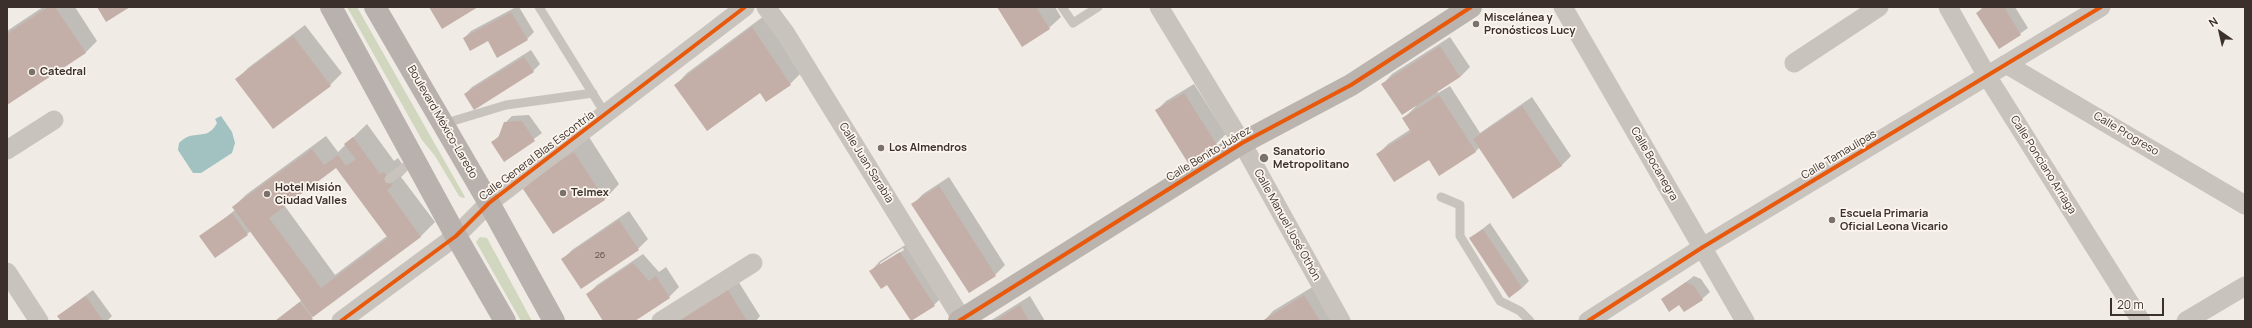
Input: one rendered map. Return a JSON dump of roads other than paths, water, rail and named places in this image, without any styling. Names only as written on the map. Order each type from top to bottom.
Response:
[{"type":"main road","points":[[331,7],[456,236],[505,321]]},
{"type":"main road","name":"Boulevard México-Laredo","points":[[375,7],[489,203],[554,321]]},
{"type":"street","name":"Calle General Blas Escontría","points":[[341,321],[456,236],[489,203],[745,7]]},
{"type":"street","name":"Calle Juan Sarabia","points":[[766,7],[790,41],[961,320]]},
{"type":"street","name":"Calle Manuel José Othón","points":[[1159,7],[1242,143],[1341,321]]},
{"type":"street","name":"Calle Benito Juárez","points":[[961,320],[1242,143],[1351,84],[1471,7]]},
{"type":"street","name":"Calle Bocanegra","points":[[1563,7],[1745,321]]},
{"type":"street","points":[[1794,63],[1879,7]]},
{"type":"street","name":"Calle Ponciano Arriaga","points":[[1948,7],[1987,76],[2141,321]]},
{"type":"street","name":"Calle Tamaulipas","points":[[1588,321],[1702,247],[2101,7]]},
{"type":"street","name":"Calle Progreso","points":[[2006,64],[2245,205]]},
{"type":"street","points":[[7,150],[54,120]]},
{"type":"street","points":[[661,321],[753,263]]},
{"type":"street","points":[[7,272],[39,321]]},
{"type":"street","points":[[2186,321],[2245,286]]},
{"type":"lane","points":[[539,7],[606,114]]},
{"type":"lane","points":[[1062,7],[1073,24],[1098,7]]},
{"type":"lane","points":[[443,124],[506,105],[593,93]]},
{"type":"lane","points":[[389,179],[414,160]]},
{"type":"lane","points":[[1441,197],[1460,205],[1460,236],[1500,301],[1520,311],[1530,321]]},
{"type":"water","points":[[221,116],[232,132],[235,143],[232,153],[201,173],[193,173],[178,150],[179,143],[189,136],[205,134],[211,131],[217,123],[215,119]]},
{"type":"place","name":"Miscelánea y Pronósticos Lucy","points":[[1476,24]]},
{"type":"place","name":"Catedral","points":[[32,72]]},
{"type":"place","name":"Los Almendros","points":[[881,148]]},
{"type":"place","name":"Sanatorio Metropolitano","points":[[1264,158]]},
{"type":"place","name":"Telmex","points":[[563,193]]},
{"type":"place","name":"Hotel Misión Ciudad Valles","points":[[267,194]]},
{"type":"place","name":"Escuela Primaria Oficial Leona Vicario","points":[[1832,220]]}]
